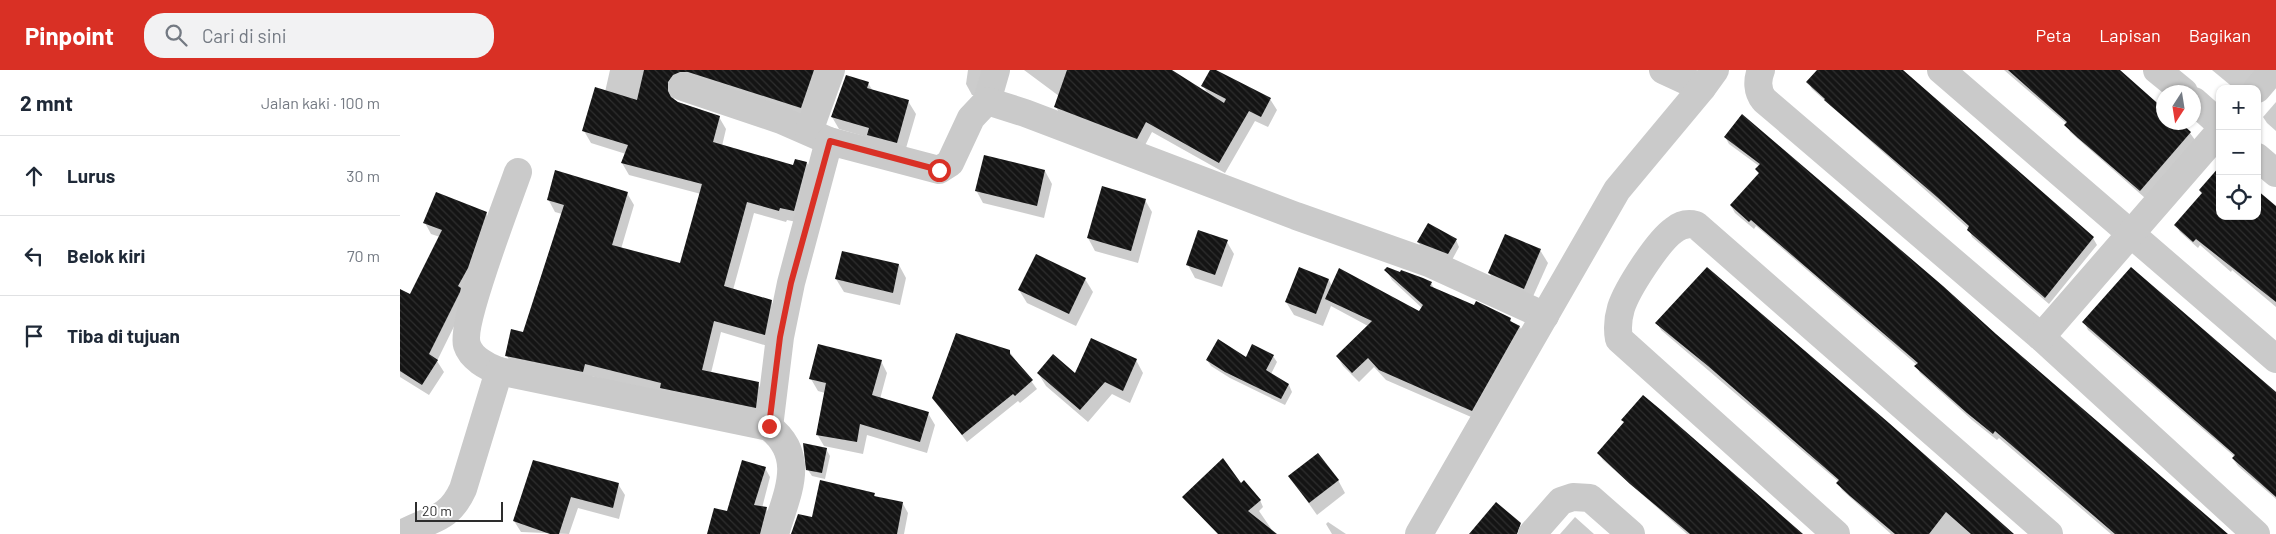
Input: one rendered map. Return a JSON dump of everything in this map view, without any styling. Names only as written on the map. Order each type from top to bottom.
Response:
[{"type":"street","points":[[769,426],[780,337],[831,70]]},
{"type":"street","points":[[683,87],[819,136],[939,170],[950,163],[971,118],[987,101],[996,70]]},
{"type":"street","points":[[1419,534],[1617,190],[1709,79],[1663,70]]},
{"type":"street","points":[[1761,70],[1759,90],[1764,100],[2041,337],[2256,534]]},
{"type":"street","points":[[1942,70],[2276,359]]},
{"type":"street","points":[[2157,70],[2175,85]]},
{"type":"street","points":[[2260,85],[2273,70]]},
{"type":"street","points":[[987,101],[1025,113],[1296,216],[1429,263],[1545,316]]},
{"type":"street","points":[[2201,107],[2216,120]]},
{"type":"street","points":[[2041,337],[2216,136]]},
{"type":"street","points":[[2261,160],[2276,173]]},
{"type":"street","points":[[518,172],[477,289],[466,336],[467,346],[477,358],[490,368],[499,371],[769,426],[779,435],[792,463],[792,475],[775,534]]},
{"type":"street","points":[[1836,534],[1619,338],[1618,325],[1621,306],[1648,260],[1675,229],[1685,224],[1696,225],[2049,534]]},
{"type":"street","points":[[402,534],[445,514],[457,504],[499,371]]},
{"type":"street","points":[[1532,534],[1560,501],[1573,497],[1590,498],[1631,534]]},
{"type":"building","points":[[644,70],[814,70],[801,108],[688,72],[680,72],[673,75],[668,82],[668,91],[671,97],[678,102],[720,116],[713,142],[793,165],[795,159],[807,162],[794,211],[780,208],[779,211],[747,202],[724,286],[772,300],[765,335],[714,321],[702,370],[759,382],[756,408],[660,388],[661,383],[585,364],[583,372],[505,356],[511,329],[523,332],[564,205],[547,200],[555,170],[628,192],[612,245],[680,263],[702,184],[621,163],[628,145],[582,131],[595,87],[637,100]]},
{"type":"building","points":[[1067,70],[1172,70],[1224,103],[1226,99],[1201,86],[1210,70],[1216,70],[1271,98],[1261,117],[1249,111],[1219,163],[1146,122],[1137,139],[1054,107]]},
{"type":"building","points":[[1817,70],[1903,70],[2094,237],[2045,298],[1967,230],[1969,226],[1937,197],[1824,100],[1806,82]]},
{"type":"building","points":[[2008,70],[2120,70],[2156,102],[2156,130],[2189,130],[2191,132],[2140,191],[2064,125],[2067,122]]},
{"type":"building","points":[[846,75],[869,82],[867,88],[909,100],[897,143],[867,135],[869,128],[831,117]]},
{"type":"building","points":[[1742,114],[2228,534],[2115,534],[1995,431],[1993,434],[1967,413],[1914,366],[1918,363],[1751,220],[1749,222],[1730,205],[1759,173],[1755,169],[1760,164],[1724,137]]},
{"type":"building","points":[[984,155],[1045,170],[1037,206],[975,191]]},
{"type":"building","points":[[2216,171],[2216,220],[2261,220],[2261,193],[2276,206],[2276,302],[2196,239],[2193,242],[2174,225],[2202,193],[2199,190]]},
{"type":"building","points":[[1102,186],[1146,199],[1131,251],[1087,238]]},
{"type":"building","points":[[436,192],[487,212],[468,268],[458,286],[461,288],[460,292],[429,354],[438,360],[422,385],[400,371],[400,289],[410,294],[442,230],[423,223]]},
{"type":"building","points":[[1428,223],[1457,239],[1448,254],[1417,242]]},
{"type":"building","points":[[1198,230],[1228,240],[1215,275],[1186,265]]},
{"type":"building","points":[[1505,234],[1541,249],[1524,289],[1488,273]]},
{"type":"building","points":[[842,251],[899,264],[893,293],[835,279]]},
{"type":"building","points":[[1036,254],[1086,278],[1069,314],[1018,290]]},
{"type":"building","points":[[1299,267],[1329,279],[1316,314],[1285,302]]},
{"type":"building","points":[[1387,267],[1423,278],[1432,282],[1430,286],[1474,305],[1476,301],[1511,318],[1510,321],[1520,326],[1472,411],[1379,370],[1368,358],[1352,373],[1336,356],[1372,321],[1325,299],[1339,268],[1419,311],[1423,305],[1384,270]]},
{"type":"building","points":[[1707,267],[1889,423],[2014,534],[1971,534],[1946,512],[1929,534],[1895,534],[1850,496],[1836,483],[1839,480],[1708,366],[1655,323]]},
{"type":"building","points":[[2131,267],[2276,392],[2276,497],[2232,458],[2235,455],[2082,322]]},
{"type":"building","points":[[956,333],[1010,350],[1010,354],[1033,380],[1015,396],[1013,394],[962,435],[932,398]]},
{"type":"building","points":[[1091,338],[1137,359],[1123,391],[1105,382],[1080,410],[1037,373],[1053,354],[1075,373]]},
{"type":"building","points":[[1218,339],[1246,357],[1252,344],[1274,355],[1266,370],[1289,384],[1281,399],[1225,372],[1206,360]]},
{"type":"building","points":[[818,344],[882,360],[872,395],[929,412],[920,442],[860,424],[857,442],[816,435],[826,383],[809,379]]},
{"type":"building","points":[[1643,395],[1803,534],[1690,534],[1630,484],[1597,453],[1624,422],[1621,420]]},
{"type":"building","points":[[803,443],[827,448],[822,473],[806,470]]},
{"type":"building","points":[[1318,453],[1339,480],[1309,503],[1288,476]]},
{"type":"building","points":[[1223,458],[1241,483],[1244,480],[1261,500],[1248,511],[1277,534],[1218,534],[1182,497]]},
{"type":"building","points":[[533,460],[619,483],[613,508],[571,497],[559,534],[550,534],[513,521]]},
{"type":"building","points":[[742,460],[766,467],[754,505],[767,507],[760,534],[707,534],[714,508],[727,511]]},
{"type":"building","points":[[820,480],[875,493],[874,496],[903,502],[897,534],[791,534],[798,514],[812,517]]},
{"type":"building","points":[[1496,502],[1521,523],[1517,534],[1469,534]]},
{"type":"route","points":[[769,426],[780,337],[791,283],[830,141],[929,169],[939,170]]}]
